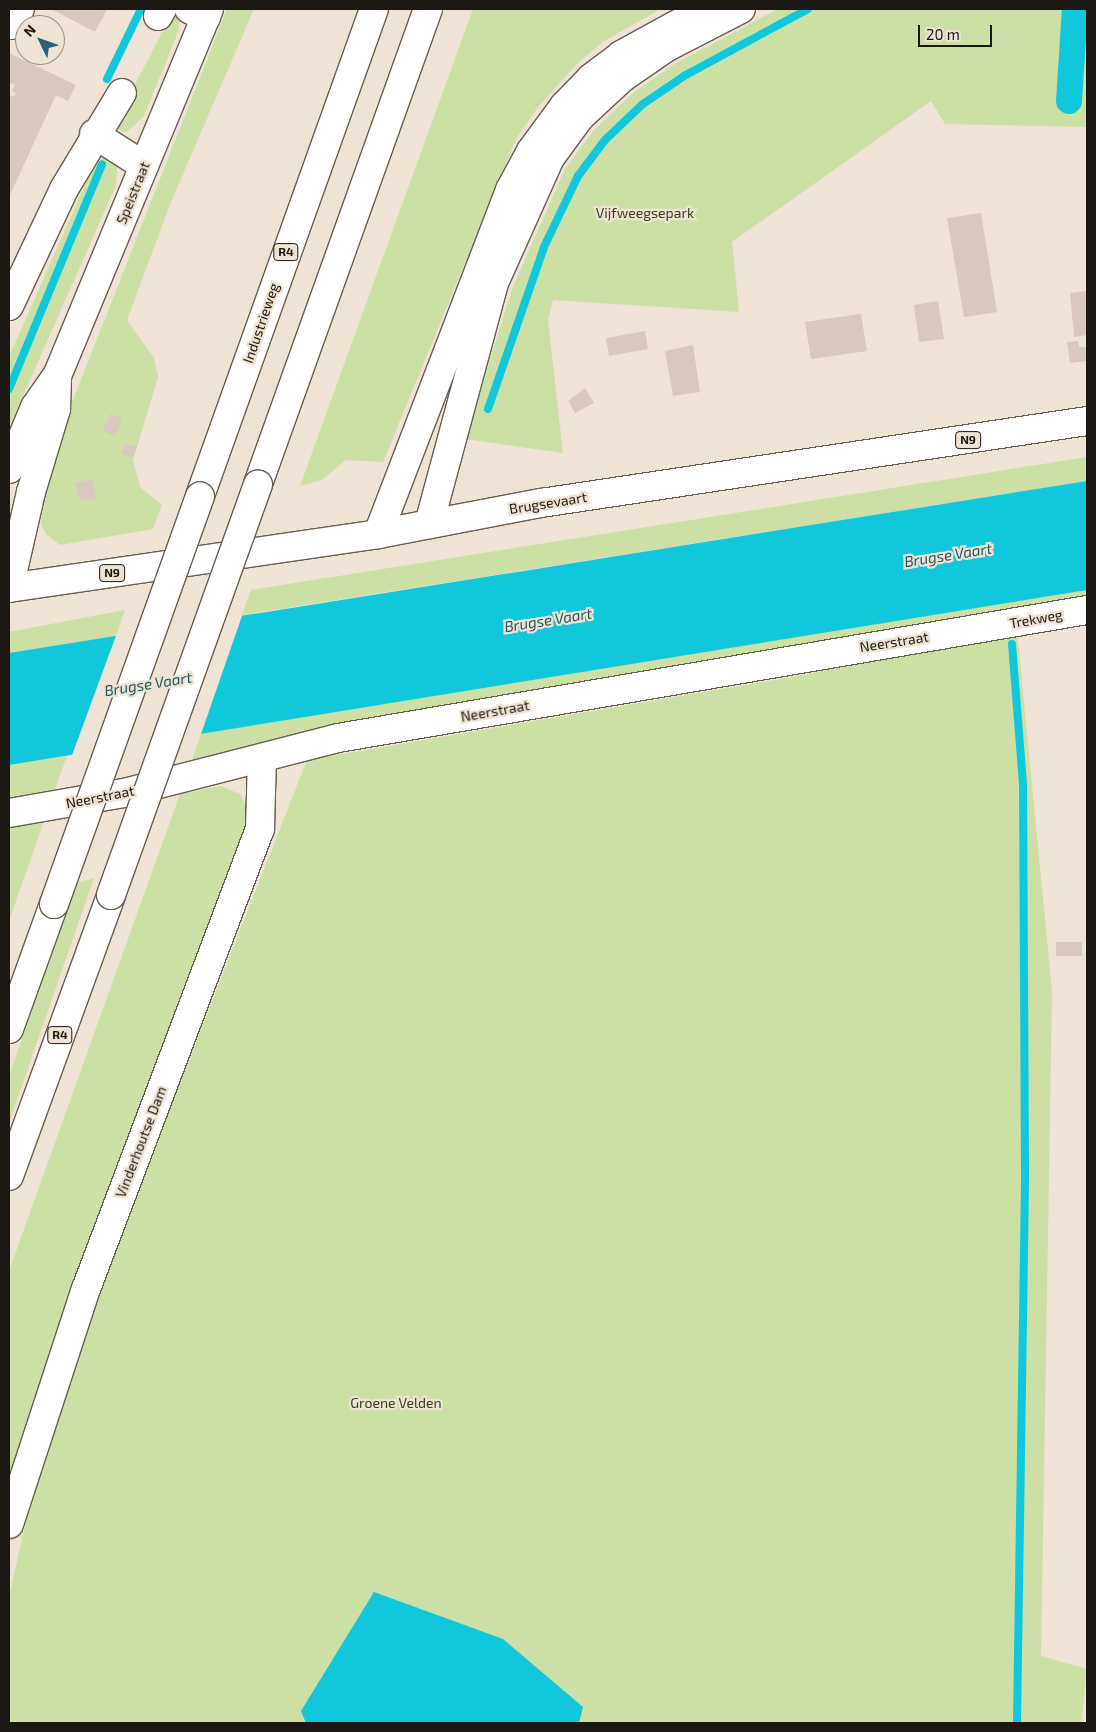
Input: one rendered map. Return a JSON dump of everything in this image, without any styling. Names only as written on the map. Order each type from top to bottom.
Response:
[{"type":"main road","name":"Industrieweg","points":[[9,1029],[374,9]]},
{"type":"main road","name":"R4","points":[[9,1176],[428,9]]},
{"type":"main road","points":[[378,534],[510,190],[531,152],[564,106],[591,78],[620,55],[705,9]]},
{"type":"main road","points":[[429,524],[494,283],[550,158],[580,117],[622,78],[667,47],[741,9]]},
{"type":"main road","name":"Speistraat","points":[[9,469],[35,407],[57,376],[144,166],[202,11]]},
{"type":"main road","points":[[9,306],[94,134],[122,93]]},
{"type":"main road","points":[[94,134],[144,166]]},
{"type":"main road","name":"Speistraat","points":[[9,588],[31,492],[56,409],[57,376]]},
{"type":"main road","name":"Brugsevaart","points":[[9,588],[378,534],[541,503],[1087,421]]},
{"type":"main road","name":"Trekweg","points":[[985,627],[1087,610]]},
{"type":"main road","name":"Neerstraat","points":[[9,813],[124,793],[338,738],[985,627]]},
{"type":"main road","name":"Vinderhoutse Dam","points":[[9,1524],[86,1289],[260,829],[262,759]]},
{"type":"green space","points":[[227,9],[254,9],[171,202],[127,320],[154,358],[158,377],[133,460],[140,487],[162,505],[153,529],[60,545],[45,533],[41,523],[54,448]]},
{"type":"green space","points":[[473,9],[661,9],[604,41],[578,63],[538,107],[516,139],[383,462],[346,460],[322,480],[300,486]]},
{"type":"green space","name":"Vijfweegsepark","points":[[778,9],[1087,9],[1087,127],[945,124],[931,101],[732,242],[739,312],[553,300],[548,320],[563,453],[465,439],[512,289],[565,169],[594,130],[634,92],[676,63]]},
{"type":"green space","points":[[171,15],[178,15],[179,30],[144,116],[127,132],[117,130],[125,104]]},
{"type":"green space","points":[[104,156],[117,167],[116,185],[9,428],[9,357],[92,169]]},
{"type":"green space","points":[[1087,457],[1087,481],[242,615],[251,590]]},
{"type":"green space","points":[[1087,589],[1087,600],[189,768],[201,734]]},
{"type":"green space","points":[[125,610],[116,636],[9,653],[9,632]]},
{"type":"green space","name":"Groene Velden","points":[[1017,631],[1052,991],[1041,1656],[1087,1669],[1081,1723],[9,1723],[9,1597],[41,1454],[137,1192],[307,760],[798,676]]},
{"type":"green space","points":[[67,756],[53,794],[9,801],[9,765]]},
{"type":"green space","points":[[221,786],[240,794],[251,817],[9,1488],[9,1271],[180,794]]},
{"type":"green space","points":[[44,821],[9,921],[9,827]]},
{"type":"green space","points":[[94,878],[9,1123],[9,1076],[77,883]]},
{"type":"water","name":"Brugse Vaart","points":[[1087,481],[1087,590],[9,765],[9,653]]},
{"type":"water","points":[[374,1592],[503,1639],[583,1707],[579,1723],[306,1723],[301,1711]]},
{"type":"pier","points":[[243,613],[200,737],[71,758],[117,633]]},
{"type":"building","points":[[51,9],[107,9],[95,32]]},
{"type":"building","points":[[9,49],[11,54],[15,56],[15,65],[34,65],[76,85],[68,101],[56,95],[9,197],[9,95],[13,97],[16,93],[12,91],[15,84],[9,83]]},
{"type":"building","points":[[981,213],[997,312],[964,317],[947,218]]},
{"type":"building","points":[[1087,291],[1087,335],[1074,337],[1070,293]]},
{"type":"building","points":[[938,301],[944,339],[919,342],[914,305]]},
{"type":"building","points":[[861,314],[867,351],[811,359],[805,322]]},
{"type":"building","points":[[645,331],[648,349],[609,356],[606,338]]},
{"type":"building","points":[[1078,341],[1079,347],[1087,347],[1087,361],[1070,363],[1067,342]]},
{"type":"building","points":[[693,345],[700,392],[673,396],[665,351]]},
{"type":"building","points":[[585,388],[594,403],[575,413],[568,401]]},
{"type":"building","points":[[110,414],[123,418],[116,436],[103,431]]},
{"type":"building","points":[[125,443],[137,447],[133,457],[122,454]]},
{"type":"building","points":[[93,479],[96,499],[80,501],[75,483]]},
{"type":"building","points":[[1056,942],[1082,942],[1082,956],[1056,956]]},
{"type":"waterway","points":[[488,409],[544,247],[578,176],[605,140],[643,104],[684,76],[808,9]]},
{"type":"waterway","points":[[1069,101],[1075,9]]},
{"type":"waterway","points":[[107,79],[140,11]]},
{"type":"waterway","points":[[9,389],[102,164]]},
{"type":"waterway","points":[[1012,644],[1023,785],[1025,1183],[1017,1723]]}]
